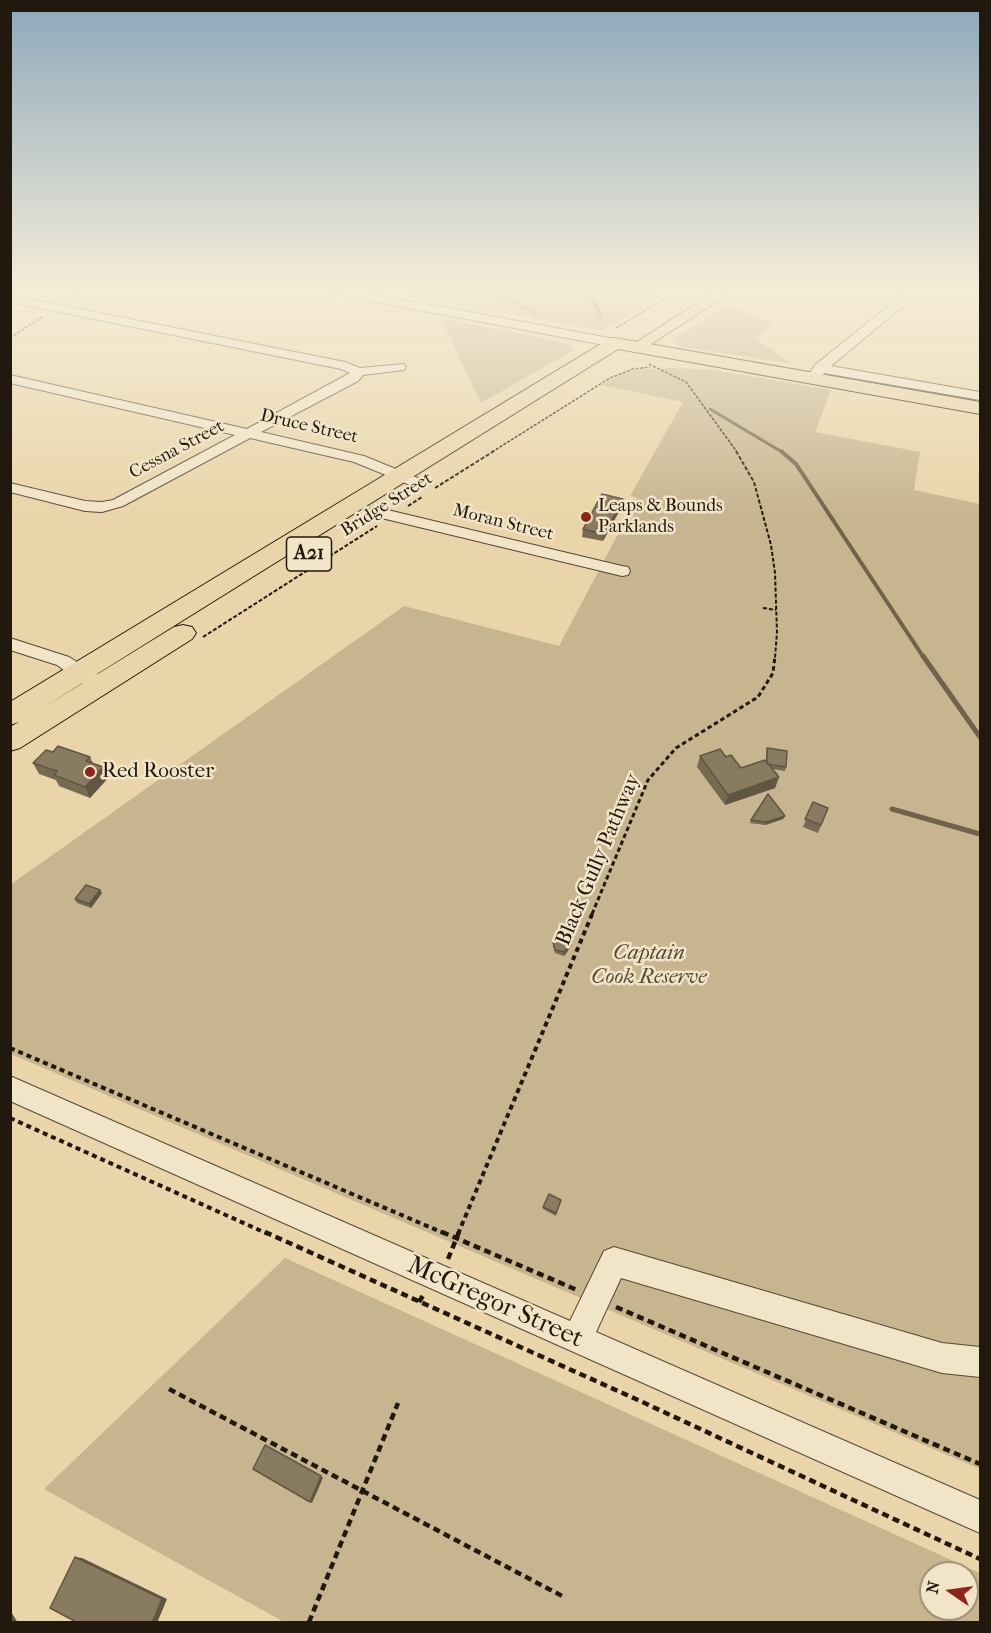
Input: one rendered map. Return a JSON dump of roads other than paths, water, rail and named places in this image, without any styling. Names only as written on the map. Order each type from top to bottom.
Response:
[{"type":"highway","name":"Bridge Street","points":[[10,741],[90,679],[418,486],[606,363]]},
{"type":"highway","name":"A21","points":[[744,363],[817,373],[981,408]]},
{"type":"highway","name":"Bridge Street","points":[[10,715],[90,679],[384,514],[418,486]]},
{"type":"street","points":[[331,363],[359,372]]},
{"type":"street","points":[[817,373],[829,363]]},
{"type":"street","name":"Cessna Street","points":[[10,487],[85,506],[102,507],[118,503],[250,434],[353,378],[359,372],[399,367]]},
{"type":"street","points":[[817,373],[981,396]]},
{"type":"street","name":"Druce Street","points":[[10,379],[359,459],[418,486]]},
{"type":"street","name":"Moran Street","points":[[384,514],[622,571]]},
{"type":"street","points":[[10,644],[56,658],[90,679]]},
{"type":"street","name":"McGregor Street","points":[[10,1088],[981,1517]]},
{"type":"street","points":[[577,1339],[614,1261],[942,1358],[981,1362]]},
{"type":"waterway","points":[[710,409],[782,452]]},
{"type":"waterway","points":[[781,451],[796,464],[924,658]]},
{"type":"waterway","points":[[923,656],[980,737]]},
{"type":"waterway","points":[[892,809],[980,834]]},
{"type":"place","name":"Leaps & Bounds Parklands","points":[[586,517]]},
{"type":"place","name":"Red Rooster","points":[[90,772]]},
{"type":"park label","name":"Captain Cook Reserve","points":[[649,966]]}]
